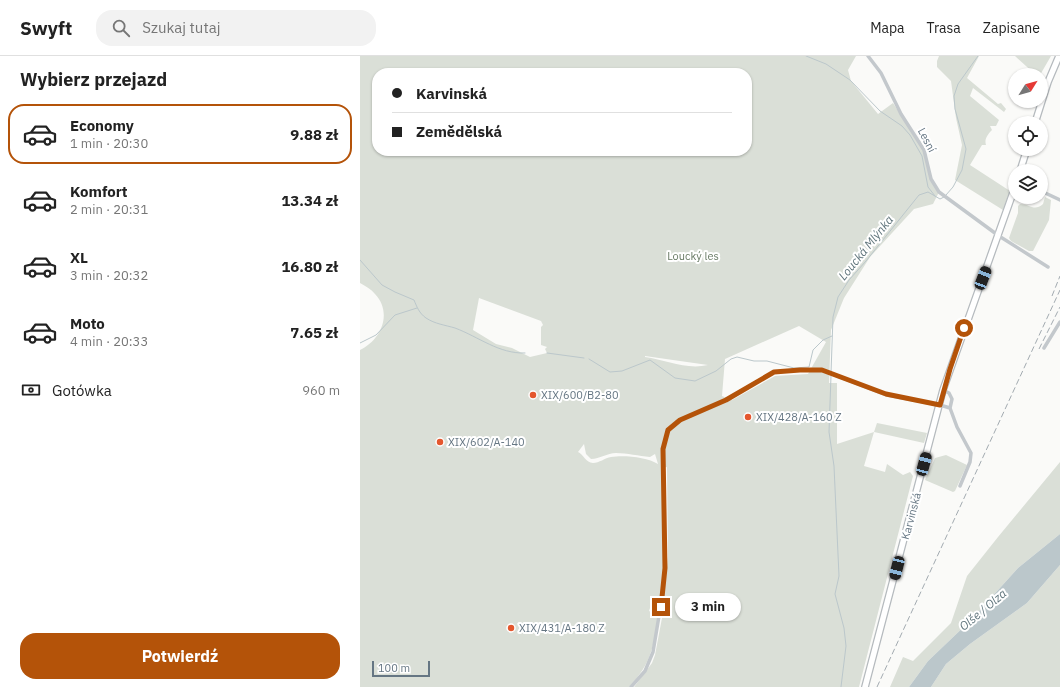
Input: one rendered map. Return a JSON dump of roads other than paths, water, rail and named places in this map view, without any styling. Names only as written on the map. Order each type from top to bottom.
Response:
[{"type":"main road","points":[[1037,116],[1048,82],[1059,56]]},
{"type":"main road","name":"Karvinská","points":[[865,687],[943,390],[1009,204]]},
{"type":"street","name":"Lesní","points":[[868,56],[881,73],[901,114],[924,150],[931,179],[939,192],[999,236],[1048,268]]},
{"type":"street","points":[[1048,194],[1060,200]]},
{"type":"street","points":[[1044,348],[1060,322]]},
{"type":"street","points":[[631,687],[646,671],[653,652],[663,592],[665,568],[663,449],[668,430],[680,420],[726,400],[774,372],[822,370],[886,394],[950,408]]},
{"type":"street","points":[[943,390],[949,393],[952,399],[950,408],[957,427],[971,453],[970,462],[960,486]]},
{"type":"water","name":"Olše / Olza","points":[[1060,534],[1060,565],[1027,603],[970,644],[946,664],[931,687],[909,687],[928,661],[971,620],[1018,568]]},
{"type":"waterway","points":[[806,56],[826,64],[850,80],[880,111],[902,126],[910,135],[922,156],[928,187],[935,196]]},
{"type":"waterway","name":"Loucká Mlýnka","points":[[946,195],[953,187],[962,170],[966,149],[955,109],[954,96],[958,84],[978,56]]},
{"type":"waterway","name":"Loucká Mlýnka","points":[[831,373],[833,317],[838,297],[849,280],[919,195],[928,192],[940,199],[944,197]]},
{"type":"waterway","points":[[360,260],[382,285],[414,300],[420,312],[429,320],[455,328],[506,351],[525,353]]},
{"type":"waterway","points":[[360,343],[376,335],[395,315],[417,308]]},
{"type":"waterway","points":[[589,359],[610,372],[622,371],[650,360],[675,378],[695,381],[716,371],[731,359],[737,357],[754,361],[767,361],[794,368],[809,367],[813,350],[823,340],[832,336]]},
{"type":"waterway","points":[[547,353],[584,358]]},
{"type":"waterway","name":"Loucká Mlýnka","points":[[831,376],[829,432],[834,466],[839,576],[835,594],[844,628],[846,646],[841,687]]},
{"type":"railway","points":[[1052,296],[1060,276]]},
{"type":"railway","points":[[877,687],[1060,290]]},
{"type":"railway","points":[[1039,349],[1060,307]]},
{"type":"place","name":"XIX/600/B2-80","points":[[533,395]]},
{"type":"place","name":"XIX/428/A-160 Z","points":[[748,417]]},
{"type":"place","name":"XIX/602/A-140","points":[[440,442]]},
{"type":"place","name":"XIX/431/A-180 Z","points":[[511,628]]},
{"type":"park label","name":"Loucký les","points":[[693,256]]}]
